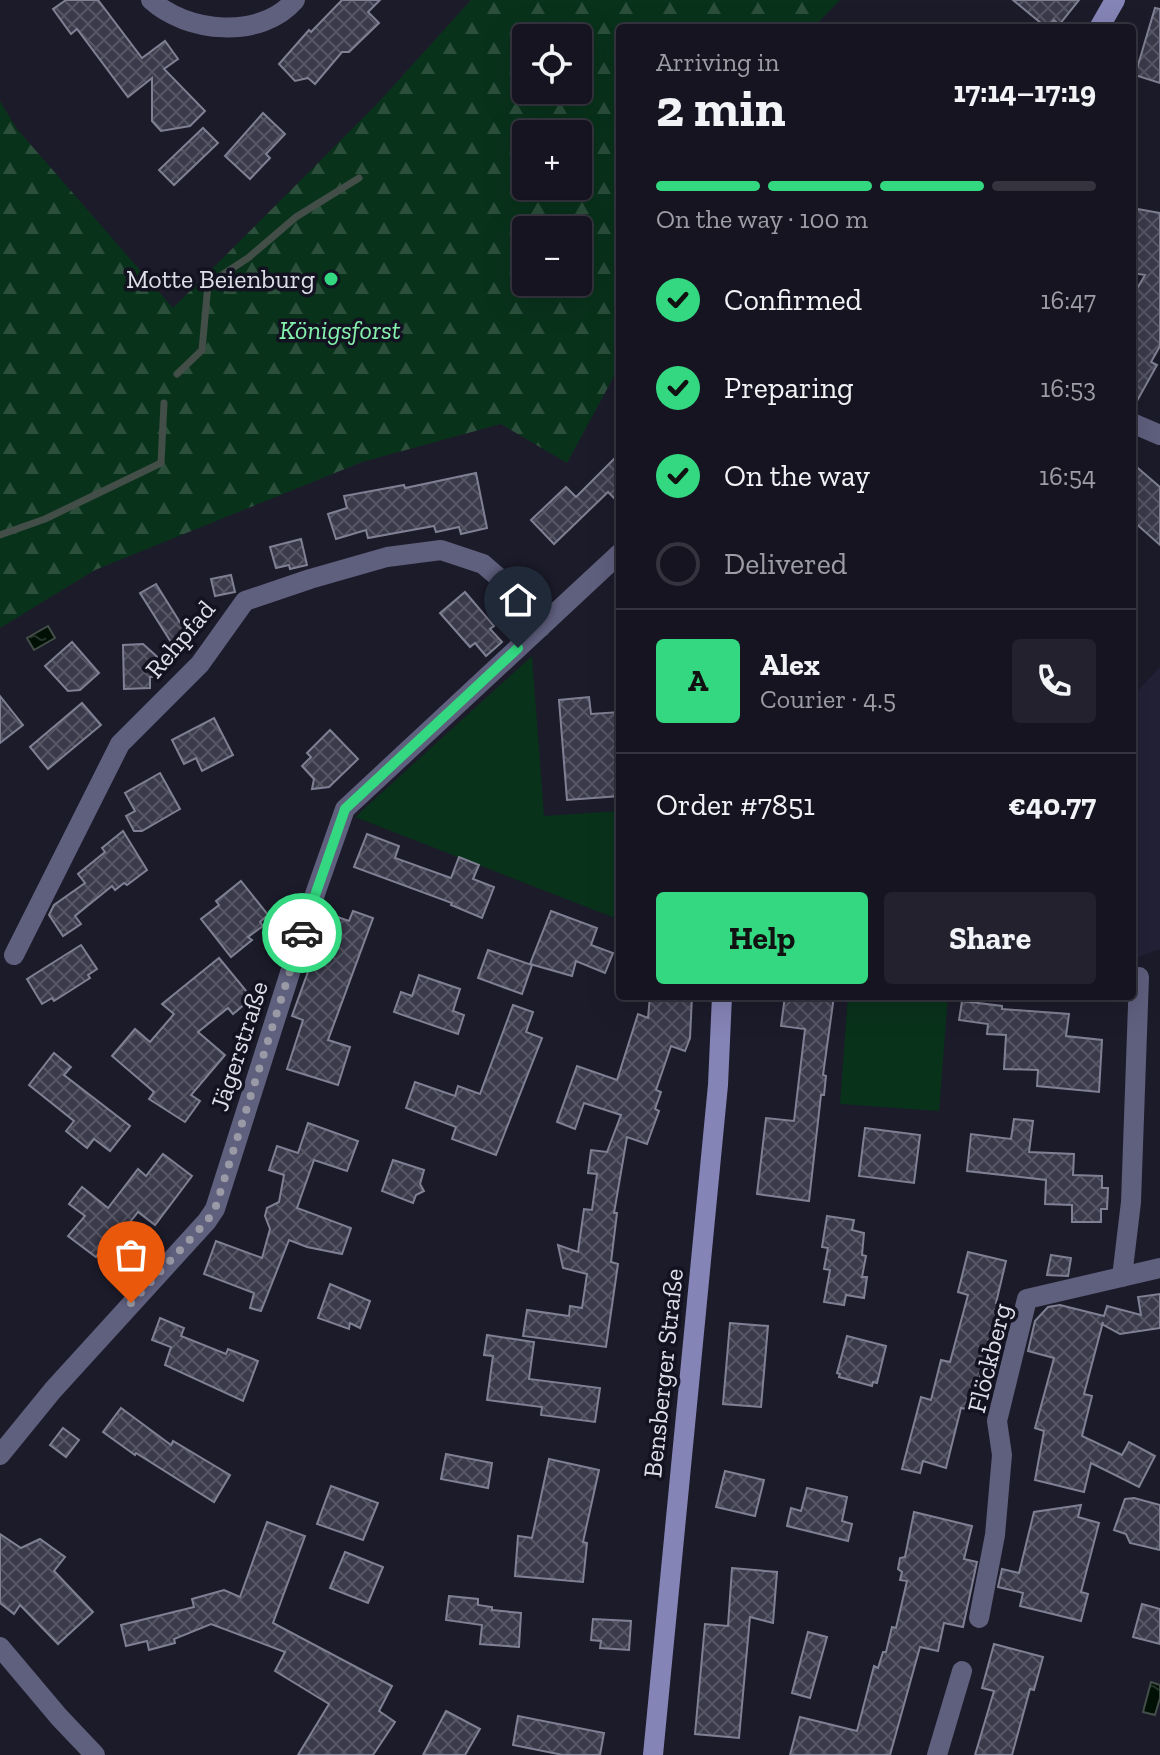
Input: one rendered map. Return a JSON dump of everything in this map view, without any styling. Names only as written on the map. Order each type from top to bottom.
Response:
[{"type":"main road","points":[[1101,24],[1115,0]]},
{"type":"main road","name":"Bensberger Straße","points":[[653,1755],[718,1085],[722,1000]]},
{"type":"street","points":[[151,0],[178,18],[196,24],[226,27],[264,20],[288,8],[295,0]]},
{"type":"street","points":[[1136,425],[1160,435]]},
{"type":"street","name":"Rehpfad","points":[[14,955],[120,744],[200,664],[245,601],[387,557],[441,550],[483,564],[513,590],[541,627]]},
{"type":"street","name":"Jägerstraße","points":[[0,1455],[53,1390],[215,1209],[345,809],[616,557]]},
{"type":"street","points":[[1136,976],[1160,974]]},
{"type":"street","points":[[1122,1277],[1131,1202],[1135,1000]]},
{"type":"street","name":"Flöckberg","points":[[979,1618],[995,1535],[1002,1455],[997,1421],[1027,1299],[1160,1268]]},
{"type":"street","points":[[0,1647],[95,1755]]},
{"type":"street","points":[[937,1755],[962,1671]]},
{"type":"shaded area","points":[[1160,667],[1160,949],[1136,958],[1136,693]]},
{"type":"green space","name":"Königsforst","points":[[471,0],[840,0],[817,24],[616,24],[616,372],[567,463],[501,424],[362,462],[95,570],[0,628],[0,101],[17,129],[173,308],[377,104]]},
{"type":"green space","points":[[532,656],[544,816],[616,811],[616,918],[355,817]]},
{"type":"green space","points":[[848,1000],[948,1000],[939,1111],[840,1104]]},
{"type":"water","points":[[48,626],[55,638],[34,650],[27,638]]},
{"type":"water","points":[[1151,1682],[1160,1685],[1155,1715],[1143,1712]]},
{"type":"building","points":[[66,0],[98,0],[142,58],[165,41],[178,59],[164,69],[205,111],[190,126],[161,131],[152,121],[152,78],[128,97],[77,29],[71,34],[53,9]]},
{"type":"building","points":[[342,0],[380,0],[368,12],[379,23],[349,52],[342,52],[315,84],[308,78],[295,81],[279,64],[309,30],[311,32]]},
{"type":"building","points":[[1013,0],[1079,0],[1060,24],[1054,20],[1050,24],[1042,24]]},
{"type":"building","points":[[1155,8],[1160,9],[1160,83],[1136,75]]},
{"type":"building","points":[[263,113],[285,134],[266,154],[270,158],[250,179],[225,156]]},
{"type":"building","points":[[203,128],[218,143],[174,185],[159,170]]},
{"type":"building","points":[[1136,209],[1160,213],[1160,346],[1151,362],[1157,365],[1136,403],[1136,290],[1145,275],[1136,274]]},
{"type":"building","points":[[616,457],[616,500],[608,492],[554,544],[531,520],[566,487],[576,497]]},
{"type":"building","points":[[1136,466],[1160,487],[1160,545],[1136,524]]},
{"type":"building","points":[[476,473],[487,528],[461,534],[459,527],[436,532],[434,526],[368,538],[366,530],[336,539],[328,514],[347,508],[344,496],[404,485],[405,488]]},
{"type":"building","points":[[301,539],[307,565],[276,568],[270,547]]},
{"type":"building","points":[[231,575],[235,592],[215,596],[211,579]]},
{"type":"building","points":[[156,584],[186,632],[171,642],[140,593]]},
{"type":"building","points":[[465,592],[494,626],[490,629],[502,642],[486,656],[475,643],[470,647],[440,613]]},
{"type":"building","points":[[72,642],[99,673],[80,690],[68,691],[45,666]]},
{"type":"building","points":[[143,644],[164,663],[160,676],[150,677],[150,688],[124,689],[123,645]]},
{"type":"building","points":[[0,696],[23,725],[0,743]]},
{"type":"building","points":[[589,697],[591,714],[616,712],[616,796],[567,800],[559,700]]},
{"type":"building","points":[[82,703],[101,725],[48,769],[30,747]]},
{"type":"building","points":[[214,718],[233,755],[202,771],[196,758],[184,764],[172,740]]},
{"type":"building","points":[[330,730],[358,759],[329,787],[312,789],[314,779],[302,766],[311,757],[307,753]]},
{"type":"building","points":[[160,773],[180,809],[142,831],[134,831],[126,816],[135,811],[125,793]]},
{"type":"building","points":[[123,831],[147,870],[127,885],[124,883],[115,890],[112,886],[75,916],[81,924],[63,936],[49,915],[54,905],[85,883],[78,874],[105,852],[102,848]]},
{"type":"building","points":[[367,834],[399,846],[395,858],[451,878],[459,857],[479,865],[473,879],[494,887],[482,918],[452,903],[354,867]]},
{"type":"building","points":[[241,881],[268,915],[260,922],[263,926],[248,937],[252,940],[231,957],[201,919],[219,905],[216,901]]},
{"type":"building","points":[[353,911],[373,918],[328,1040],[350,1047],[338,1085],[287,1069],[303,1020],[292,1016],[329,914],[349,921]]},
{"type":"building","points":[[551,911],[597,928],[591,945],[613,953],[605,973],[576,961],[572,976],[530,964]]},
{"type":"building","points":[[81,945],[97,969],[88,975],[90,978],[54,1001],[52,998],[42,1004],[27,979]]},
{"type":"building","points":[[488,950],[532,965],[522,994],[478,978]]},
{"type":"building","points":[[219,958],[252,998],[233,1014],[228,1008],[198,1032],[225,1055],[191,1095],[200,1101],[185,1122],[149,1099],[154,1092],[112,1056],[135,1029],[150,1042],[174,1014],[162,1004]]},
{"type":"building","points":[[419,975],[460,989],[453,1011],[464,1015],[458,1034],[394,1012],[401,992],[412,996]]},
{"type":"building","points":[[650,1000],[692,1000],[690,1038],[685,1051],[671,1046],[656,1090],[661,1092],[655,1109],[659,1111],[647,1144],[627,1137],[614,1213],[617,1213],[611,1262],[618,1264],[606,1347],[523,1336],[527,1310],[569,1316],[570,1306],[582,1308],[587,1274],[563,1268],[558,1245],[578,1252],[584,1209],[592,1210],[597,1174],[588,1173],[591,1150],[607,1152],[621,1115],[584,1103],[575,1129],[557,1122],[577,1066],[617,1080],[638,1014],[648,1018]]},
{"type":"building","points":[[784,1000],[833,1000],[809,1201],[757,1194],[766,1118],[794,1121],[805,1029],[781,1026]]},
{"type":"building","points":[[962,1001],[1002,1006],[1002,1009],[1069,1014],[1066,1036],[1102,1040],[1099,1092],[1037,1086],[1038,1070],[1004,1069],[1006,1035],[987,1034],[988,1024],[959,1020]]},
{"type":"building","points":[[513,1005],[533,1012],[526,1032],[542,1038],[496,1155],[452,1139],[456,1127],[406,1108],[415,1082],[455,1096],[458,1086],[480,1094]]},
{"type":"building","points":[[54,1053],[71,1067],[64,1075],[130,1126],[110,1151],[94,1139],[87,1148],[66,1131],[74,1121],[29,1085]]},
{"type":"building","points":[[1014,1119],[1033,1121],[1029,1152],[1074,1154],[1073,1175],[1102,1176],[1102,1188],[1108,1188],[1107,1209],[1101,1209],[1101,1222],[1072,1222],[1072,1205],[1045,1204],[1046,1180],[967,1171],[971,1134],[1011,1139]]},
{"type":"building","points":[[308,1123],[358,1141],[347,1171],[314,1160],[297,1208],[351,1228],[342,1254],[289,1240],[261,1311],[250,1308],[254,1293],[204,1274],[216,1241],[262,1258],[270,1229],[265,1216],[267,1208],[279,1202],[284,1175],[269,1170],[277,1146],[298,1153]]},
{"type":"building","points":[[865,1128],[920,1135],[914,1183],[859,1176]]},
{"type":"building","points":[[163,1154],[192,1176],[155,1225],[138,1212],[113,1244],[109,1241],[96,1257],[68,1236],[85,1216],[69,1204],[82,1187],[108,1208],[138,1169],[146,1176]]},
{"type":"building","points":[[393,1160],[424,1170],[420,1184],[424,1191],[416,1195],[413,1203],[382,1191]]},
{"type":"building","points":[[827,1216],[854,1220],[852,1230],[864,1233],[862,1255],[866,1256],[862,1277],[867,1277],[864,1298],[846,1295],[844,1305],[824,1302],[830,1270],[824,1269],[828,1248],[822,1247]]},
{"type":"building","points":[[968,1252],[1006,1261],[996,1303],[1001,1304],[972,1410],[961,1408],[946,1468],[923,1461],[920,1473],[902,1469],[921,1397],[931,1400],[941,1360],[950,1362],[968,1295],[958,1292]]},
{"type":"building","points":[[1051,1255],[1071,1258],[1068,1276],[1047,1275]]},
{"type":"building","points":[[330,1284],[370,1301],[360,1328],[350,1323],[349,1329],[318,1318]]},
{"type":"building","points":[[1160,1294],[1160,1328],[1120,1334],[1102,1324],[1084,1394],[1092,1396],[1082,1436],[1122,1455],[1129,1442],[1155,1456],[1139,1487],[1091,1463],[1084,1492],[1035,1480],[1044,1431],[1035,1428],[1054,1358],[1028,1351],[1035,1321],[1048,1307],[1060,1305],[1104,1316],[1107,1306],[1141,1315],[1138,1297]]},
{"type":"building","points":[[160,1318],[184,1328],[181,1336],[226,1354],[228,1349],[258,1361],[243,1401],[165,1365],[171,1347],[152,1340]]},
{"type":"building","points":[[730,1323],[768,1326],[761,1407],[723,1404]]},
{"type":"building","points":[[487,1335],[534,1342],[529,1379],[600,1388],[595,1422],[541,1415],[542,1407],[487,1400],[493,1356],[484,1355]]},
{"type":"building","points":[[847,1336],[886,1346],[877,1383],[873,1382],[872,1386],[839,1377],[837,1373]]},
{"type":"building","points":[[121,1408],[171,1445],[173,1441],[230,1475],[214,1502],[103,1432]]},
{"type":"building","points":[[63,1428],[79,1440],[66,1457],[50,1445]]},
{"type":"building","points":[[446,1454],[492,1463],[488,1488],[441,1479]]},
{"type":"building","points":[[549,1459],[599,1470],[583,1542],[587,1543],[583,1582],[515,1576],[518,1536],[532,1538]]},
{"type":"building","points":[[725,1471],[764,1480],[755,1516],[716,1507]]},
{"type":"building","points":[[331,1486],[378,1503],[363,1540],[317,1524]]},
{"type":"building","points":[[807,1488],[847,1497],[842,1521],[852,1524],[848,1541],[787,1526],[791,1508],[801,1511]]},
{"type":"building","points":[[1134,1498],[1160,1505],[1160,1550],[1130,1543],[1126,1534],[1114,1530],[1125,1499]]},
{"type":"building","points":[[1081,1505],[1078,1517],[1099,1523],[1081,1592],[1088,1594],[1081,1621],[1020,1606],[1023,1593],[998,1587],[1002,1569],[1019,1573],[1034,1512]]},
{"type":"building","points":[[914,1512],[972,1526],[964,1559],[977,1562],[963,1627],[944,1623],[938,1651],[920,1647],[890,1755],[790,1755],[800,1717],[857,1731],[874,1666],[878,1668],[883,1652],[886,1652],[892,1627],[896,1628],[907,1581],[900,1580],[902,1572],[898,1569],[900,1558],[905,1557]]},
{"type":"building","points":[[267,1522],[305,1536],[273,1623],[392,1686],[379,1711],[395,1722],[373,1755],[298,1755],[329,1704],[275,1671],[285,1652],[211,1624],[174,1639],[175,1643],[149,1650],[147,1641],[126,1646],[121,1625],[194,1607],[192,1599],[224,1590],[240,1597]]},
{"type":"building","points":[[0,1534],[21,1548],[40,1539],[65,1557],[54,1571],[93,1612],[58,1644],[20,1605],[14,1614],[0,1603]]},
{"type":"building","points":[[345,1552],[383,1567],[368,1603],[330,1588]]},
{"type":"building","points":[[732,1568],[777,1572],[773,1623],[750,1617],[739,1738],[695,1734],[705,1624],[728,1626]]},
{"type":"building","points":[[449,1596],[478,1599],[478,1605],[492,1607],[492,1610],[521,1613],[519,1647],[480,1644],[482,1625],[446,1620]]},
{"type":"building","points":[[1142,1604],[1160,1609],[1160,1644],[1133,1637]]},
{"type":"building","points":[[593,1619],[631,1621],[629,1650],[600,1648],[601,1641],[591,1640]]},
{"type":"building","points":[[808,1632],[827,1637],[810,1698],[792,1693]]},
{"type":"building","points":[[994,1644],[1043,1657],[1034,1690],[1030,1689],[1012,1755],[975,1755],[994,1691],[982,1688]]},
{"type":"building","points":[[446,1711],[480,1729],[465,1755],[423,1755]]},
{"type":"building","points":[[518,1716],[604,1733],[600,1755],[563,1755],[513,1745]]},
{"type":"waterway","points":[[177,374],[202,350],[208,284],[248,258],[296,217],[359,178]]},
{"type":"waterway","points":[[0,535],[45,519],[161,463],[164,403]]},
{"type":"way so far","points":[[131,1303],[215,1209],[302,933]]},
{"type":"place","name":"Motte Beienburg","points":[[331,279]]},
{"type":"route","points":[[302,933],[345,809],[518,648]]}]
